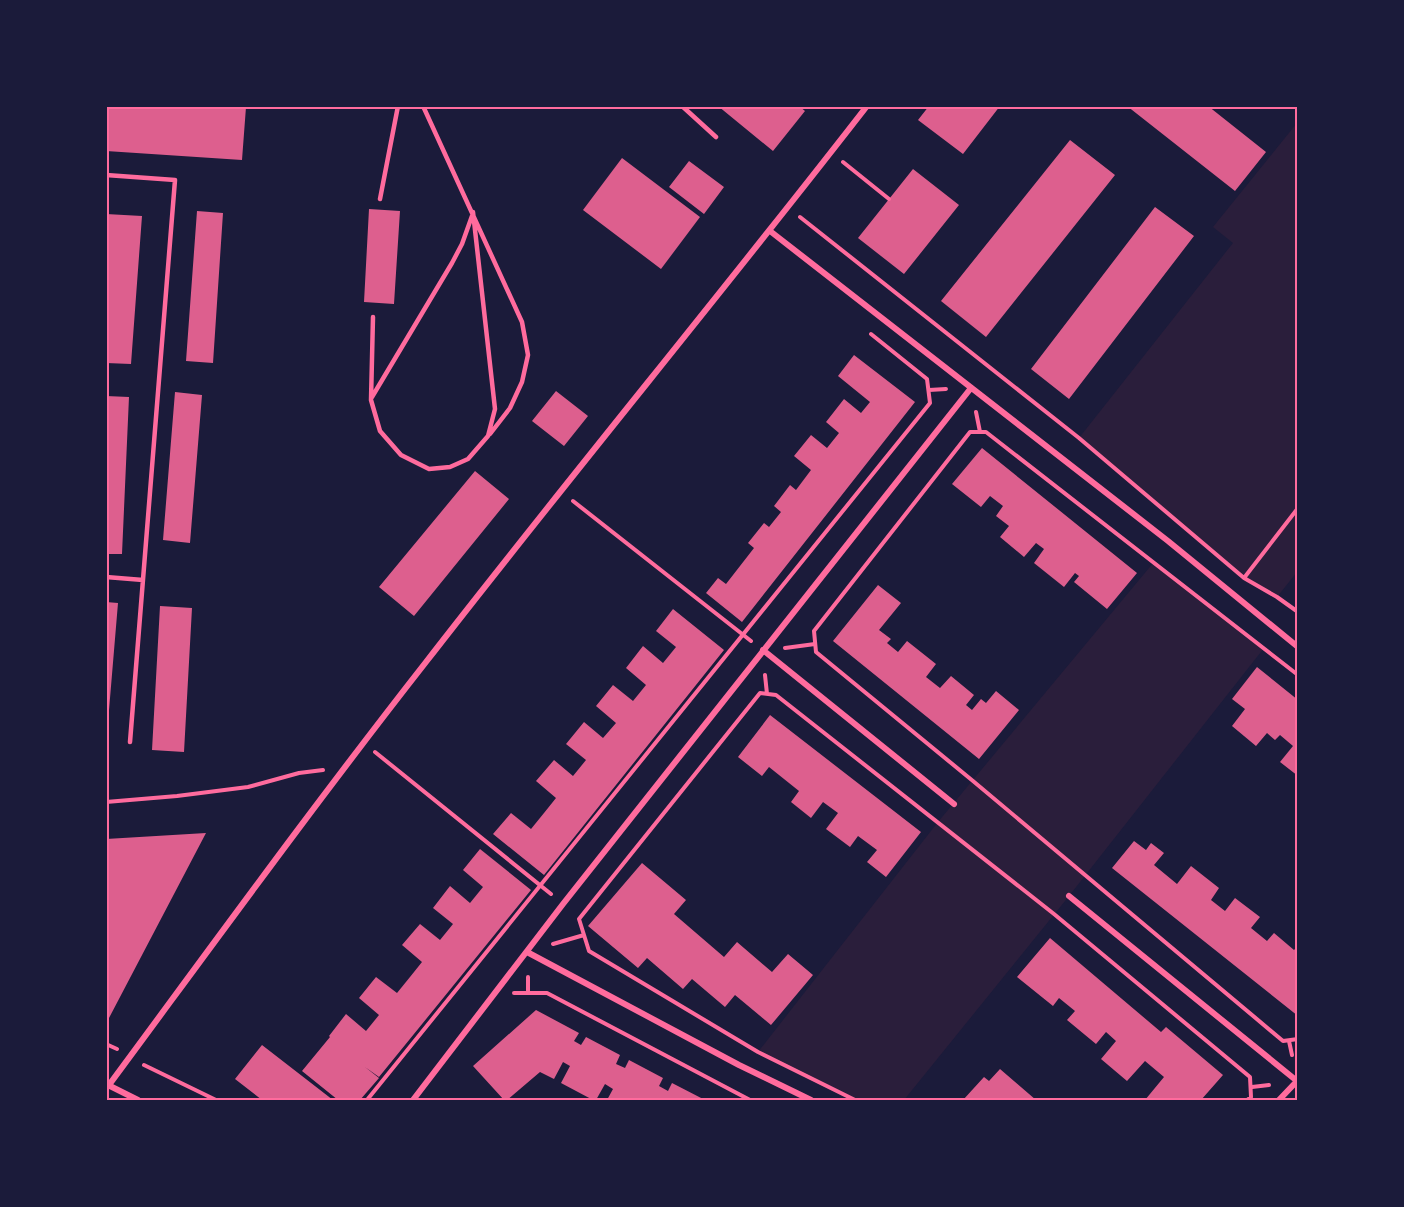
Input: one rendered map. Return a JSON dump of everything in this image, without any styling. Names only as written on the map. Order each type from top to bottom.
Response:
[{"type":"street","points":[[138,1101],[108,1085],[363,742],[867,106]]},
{"type":"street","points":[[770,231],[1168,542],[1298,647]]},
{"type":"street","points":[[413,1101],[563,904],[971,388]]},
{"type":"street","points":[[764,650],[954,804]]},
{"type":"street","points":[[1069,896],[1297,1081],[1279,1101]]},
{"type":"street","points":[[527,952],[811,1101]]},
{"type":"lane","points":[[380,199],[398,106]]},
{"type":"lane","points":[[374,317],[371,400],[380,432],[401,455],[429,469],[450,467],[468,459],[510,408],[522,382],[528,355],[522,322],[423,106]]},
{"type":"lane","points":[[682,106],[716,137]]},
{"type":"lane","points":[[106,175],[175,180],[130,742]]},
{"type":"lane","points":[[371,400],[452,263],[462,244],[473,212]]},
{"type":"lane","points":[[473,212],[495,409],[488,436]]},
{"type":"lane","points":[[106,577],[143,580]]},
{"type":"path","points":[[842,161],[889,199]]},
{"type":"path","points":[[791,204],[800,218],[1079,438],[1244,578],[1278,597],[1298,612]]},
{"type":"path","points":[[367,1101],[930,403],[927,379],[862,327]]},
{"type":"path","points":[[1298,675],[986,432],[970,432],[814,631],[816,652],[1282,1041],[1298,1039]]},
{"type":"path","points":[[560,492],[764,650]]},
{"type":"path","points":[[1244,578],[1298,508]]},
{"type":"path","points":[[855,1101],[758,1052],[589,951],[579,919],[760,693],[776,695],[1054,914],[1250,1077],[1251,1097],[1247,1101]]},
{"type":"path","points":[[363,742],[563,904]]},
{"type":"path","points":[[106,802],[248,787],[299,773],[345,768]]},
{"type":"path","points":[[512,993],[547,993],[750,1101]]},
{"type":"path","points":[[106,1044],[216,1101]]},
{"type":"shaded area","points":[[1297,123],[1297,572],[1277,597],[1244,578],[1079,438],[1233,243],[1213,227]]},
{"type":"shaded area","points":[[1154,562],[1264,648],[1069,896],[904,1100],[855,1100],[758,1052],[938,822]]},
{"type":"building","points":[[106,106],[246,107],[242,160],[106,151]]},
{"type":"building","points":[[718,106],[799,106],[805,111],[773,151]]},
{"type":"building","points":[[929,106],[1000,106],[963,154],[918,120]]},
{"type":"building","points":[[1127,106],[1208,106],[1266,152],[1235,191]]},
{"type":"building","points":[[1070,140],[1115,175],[986,337],[941,301]]},
{"type":"building","points":[[622,158],[700,217],[661,269],[583,210]]},
{"type":"building","points":[[689,161],[724,187],[704,214],[669,187]]},
{"type":"building","points":[[913,169],[959,205],[904,274],[858,238]]},
{"type":"building","points":[[1155,207],[1194,236],[1069,399],[1031,369]]},
{"type":"building","points":[[369,209],[400,211],[394,304],[364,302]]},
{"type":"building","points":[[197,211],[223,213],[213,363],[186,361]]},
{"type":"building","points":[[106,214],[142,216],[131,364],[106,363]]},
{"type":"building","points":[[854,355],[915,402],[742,622],[706,593],[718,578],[726,584],[754,548],[748,543],[764,523],[769,527],[781,512],[774,506],[790,485],[796,490],[811,470],[794,456],[811,435],[827,448],[839,433],[826,422],[844,399],[861,413],[870,402],[838,376]]},
{"type":"building","points":[[556,391],[588,416],[564,446],[532,421]]},
{"type":"building","points":[[175,392],[202,395],[190,543],[163,540]]},
{"type":"building","points":[[106,396],[129,397],[122,554],[106,554]]},
{"type":"building","points":[[982,448],[1137,573],[1107,609],[1074,582],[1079,576],[1075,573],[1064,587],[1034,563],[1044,549],[1036,543],[1024,557],[1000,537],[1009,526],[996,516],[1003,506],[990,496],[981,507],[952,484]]},
{"type":"building","points":[[475,471],[509,499],[414,616],[379,587]]},
{"type":"building","points":[[878,585],[901,603],[879,630],[891,639],[887,643],[898,652],[907,641],[936,664],[926,677],[940,688],[951,676],[974,695],[966,705],[972,710],[981,699],[986,703],[996,691],[1019,710],[979,759],[833,641]]},
{"type":"building","points":[[106,602],[118,603],[108,722],[106,721]]},
{"type":"building","points":[[160,606],[192,608],[184,752],[152,750]]},
{"type":"building","points":[[673,609],[724,650],[544,875],[493,834],[511,813],[531,829],[544,813],[556,798],[536,781],[554,760],[573,776],[586,760],[566,744],[584,722],[603,738],[616,723],[596,706],[613,685],[633,701],[646,685],[626,668],[643,646],[663,663],[676,647],[656,631]]},
{"type":"building","points":[[1257,667],[1298,700],[1298,776],[1280,762],[1293,746],[1280,735],[1275,740],[1267,733],[1256,746],[1232,726],[1245,709],[1232,699]]},
{"type":"building","points":[[770,715],[921,832],[886,877],[867,862],[877,850],[858,836],[850,847],[826,829],[838,813],[823,802],[811,818],[791,802],[799,791],[769,767],[762,776],[738,757]]},
{"type":"building","points":[[206,833],[109,1018],[106,1017],[106,839]]},
{"type":"building","points":[[1134,841],[1146,850],[1151,843],[1164,853],[1154,865],[1177,884],[1191,866],[1219,888],[1211,900],[1225,911],[1235,898],[1260,917],[1251,928],[1267,941],[1274,933],[1294,950],[1298,946],[1298,1016],[1112,868]]},
{"type":"building","points":[[480,849],[531,890],[379,1077],[365,1067],[379,1078],[360,1100],[338,1100],[302,1071],[346,1014],[366,1031],[379,1015],[359,998],[376,977],[397,993],[410,977],[422,962],[402,945],[420,924],[440,940],[453,924],[433,908],[450,886],[470,903],[483,887],[463,870]]},
{"type":"building","points":[[642,863],[686,900],[674,914],[724,957],[737,942],[772,972],[788,954],[813,975],[771,1025],[735,995],[725,1007],[692,979],[683,989],[647,958],[638,968],[588,926]]},
{"type":"building","points":[[1050,938],[1161,1032],[1166,1027],[1223,1075],[1201,1100],[1145,1100],[1164,1077],[1145,1061],[1127,1081],[1101,1059],[1116,1041],[1106,1032],[1096,1044],[1067,1020],[1075,1011],[1059,998],[1053,1006],[1017,977]]},
{"type":"building","points":[[536,1010],[579,1033],[574,1041],[581,1045],[586,1037],[620,1055],[616,1064],[625,1068],[629,1060],[663,1078],[659,1086],[668,1091],[672,1083],[705,1100],[607,1100],[613,1089],[605,1084],[596,1100],[593,1100],[561,1083],[570,1066],[563,1062],[554,1079],[540,1072],[507,1100],[504,1100],[473,1066]]},
{"type":"building","points":[[262,1045],[333,1100],[262,1100],[235,1079]]},
{"type":"building","points":[[1000,1069],[1036,1100],[963,1100],[984,1077],[989,1081]]}]
